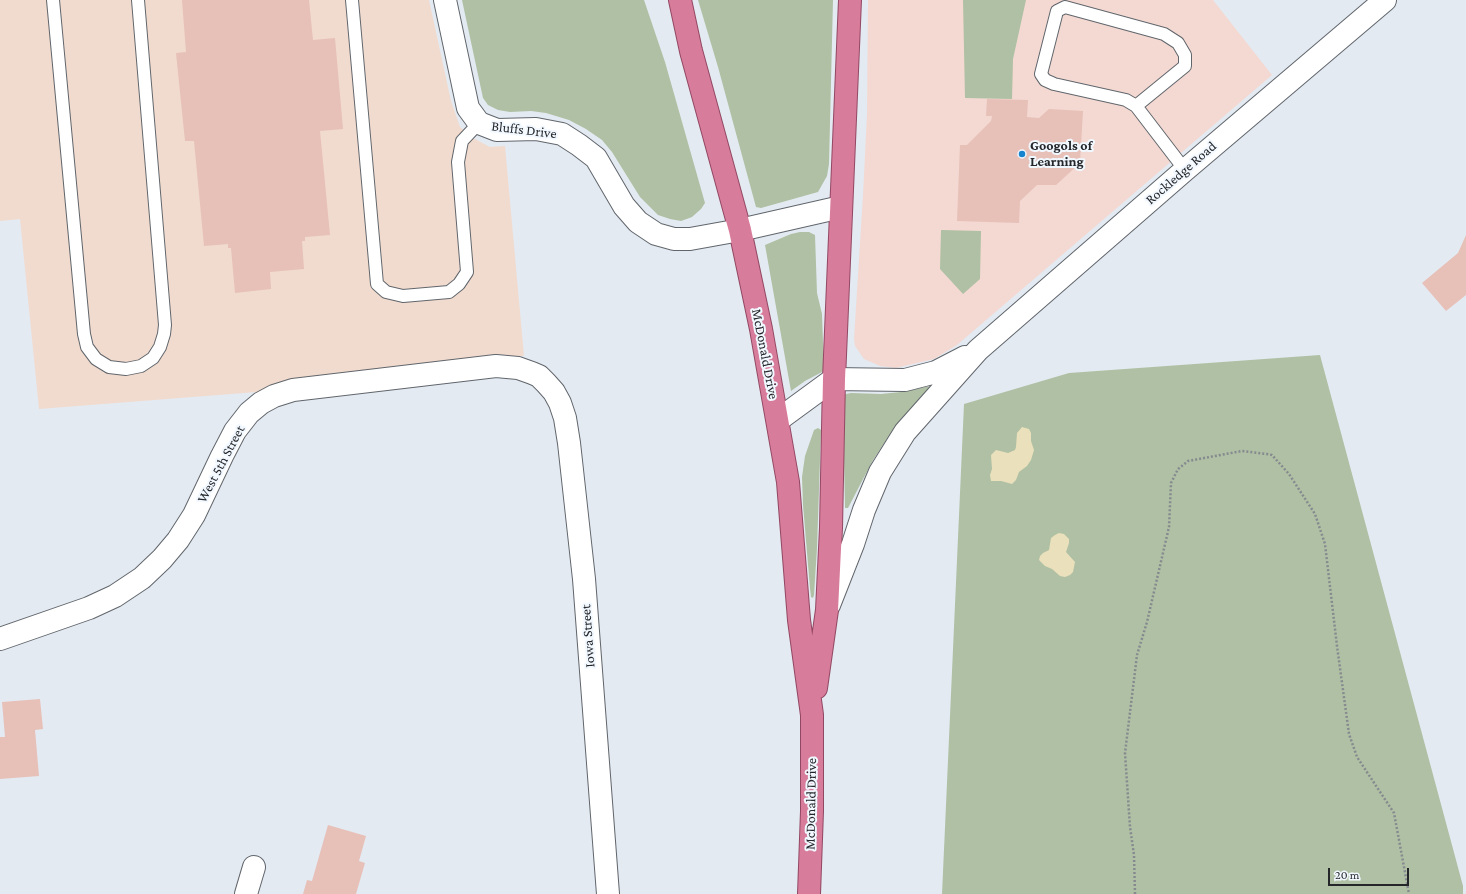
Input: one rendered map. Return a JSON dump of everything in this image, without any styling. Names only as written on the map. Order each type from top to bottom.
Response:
[{"type":"highway","points":[[667,0],[691,51]]},
{"type":"highway","name":"McDonald Drive","points":[[680,0],[691,51],[740,230],[761,329],[788,482],[799,620],[812,715],[812,811],[809,894]]},
{"type":"highway","name":"McDonald Drive","points":[[812,715],[827,610],[831,528],[834,379],[850,0]]},
{"type":"street","name":"Bluffs Drive","points":[[445,0],[468,108],[479,123],[497,130],[536,129],[562,134],[596,158],[624,206],[638,222],[656,234],[674,239],[690,239],[740,230],[841,207]]},
{"type":"street","name":"Rockledge Road","points":[[978,350],[1185,170],[1386,0]]},
{"type":"street","points":[[778,420],[834,379],[905,380],[936,372],[978,350]]},
{"type":"street","points":[[827,610],[853,544],[864,510],[880,472],[905,432],[978,350]]},
{"type":"street","name":"West 5th Street","points":[[0,639],[89,608],[115,596],[142,578],[162,559],[178,540],[190,521],[235,431],[249,413],[261,403],[274,396],[293,390],[496,366],[518,368],[539,376],[546,383]]},
{"type":"street","name":"Iowa Street","points":[[546,383],[554,392],[560,403],[565,418],[569,443],[584,579],[608,894]]},
{"type":"street","points":[[246,894],[254,867]]},
{"type":"lane","points":[[53,0],[84,334],[88,347],[96,359],[109,367],[126,369],[141,366],[152,358],[160,347],[165,325],[138,0]]},
{"type":"lane","points":[[352,0],[377,284],[386,292],[403,296],[449,292],[459,284],[467,272],[458,162],[462,141],[479,123]]},
{"type":"lane","points":[[1136,106],[1185,66],[1185,55],[1178,43],[1164,34],[1065,7],[1057,11],[1041,74],[1045,80],[1054,84],[1126,100],[1136,106],[1185,170]]},
{"type":"path","points":[[1135,894],[1134,855],[1130,827],[1125,753],[1137,655],[1147,622],[1169,527],[1171,483],[1178,469],[1188,461],[1242,451],[1272,456],[1289,474],[1315,514],[1326,544],[1337,646],[1349,734],[1357,757],[1394,813],[1409,894]]},
{"type":"shaded area","points":[[0,0],[429,0],[451,101],[460,127],[473,138],[490,147],[505,146],[524,356],[486,356],[317,376],[282,382],[257,392],[39,409],[20,219],[0,221]]},
{"type":"shaded area","name":"Googols of Learning","points":[[868,0],[1213,0],[1272,75],[957,345],[934,359],[896,368],[880,366],[864,359],[855,346],[854,339],[867,114]]},
{"type":"green space","points":[[462,0],[644,0],[665,62],[705,203],[701,209],[692,217],[681,221],[658,215],[640,197],[612,152],[602,140],[586,129],[569,120],[546,113],[531,111],[510,112],[498,110],[488,105],[483,98]]},
{"type":"green space","points":[[698,0],[833,0],[829,164],[827,176],[818,192],[761,208],[756,207]]},
{"type":"green space","points":[[963,0],[1026,0],[1013,59],[1012,99],[965,98]]},
{"type":"green space","points":[[941,230],[981,231],[980,279],[963,294],[940,269]]},
{"type":"green space","points":[[809,232],[815,235],[817,293],[822,314],[824,371],[805,381],[791,391],[765,245],[791,234]]},
{"type":"green space","points":[[1320,355],[1463,886],[1463,894],[942,894],[964,404],[1069,373]]},
{"type":"green space","points":[[931,386],[928,392],[901,419],[873,460],[848,508],[845,508],[844,396],[851,393],[881,394],[901,392]]},
{"type":"green space","points":[[818,428],[821,430],[817,548],[813,598],[811,597],[810,588],[802,477],[805,456],[814,430]]},
{"type":"sand","points":[[1022,427],[1029,429],[1031,433],[1031,441],[1034,450],[1031,460],[1027,466],[1019,472],[1016,480],[1012,484],[1001,481],[991,481],[991,455],[996,450],[1008,453],[1015,450],[1017,433]]},
{"type":"sand","points":[[1059,533],[1064,534],[1069,539],[1066,552],[1075,562],[1073,572],[1065,577],[1060,576],[1039,560],[1043,553],[1049,550],[1051,538]]},
{"type":"building","points":[[182,0],[309,0],[313,40],[335,38],[343,129],[320,131],[330,235],[305,237],[305,241],[302,241],[304,269],[270,272],[271,289],[235,293],[231,248],[228,248],[228,244],[204,246],[194,141],[185,141],[176,53],[186,52]]},
{"type":"building","points":[[987,99],[1028,100],[1027,117],[1039,118],[1049,109],[1083,111],[1080,163],[1056,185],[1037,185],[1020,201],[1019,223],[957,221],[960,145],[967,145],[991,121],[992,116],[986,116]]},
{"type":"building","points":[[1466,235],[1466,295],[1446,311],[1422,283],[1458,253]]},
{"type":"building","points":[[40,699],[43,729],[35,730],[39,776],[0,779],[0,737],[5,737],[2,702]]},
{"type":"building","points":[[328,825],[366,836],[359,861],[365,863],[356,894],[303,894],[307,880],[312,881]]},
{"type":"place","name":"Googols of Learning","points":[[1022,154]]}]
